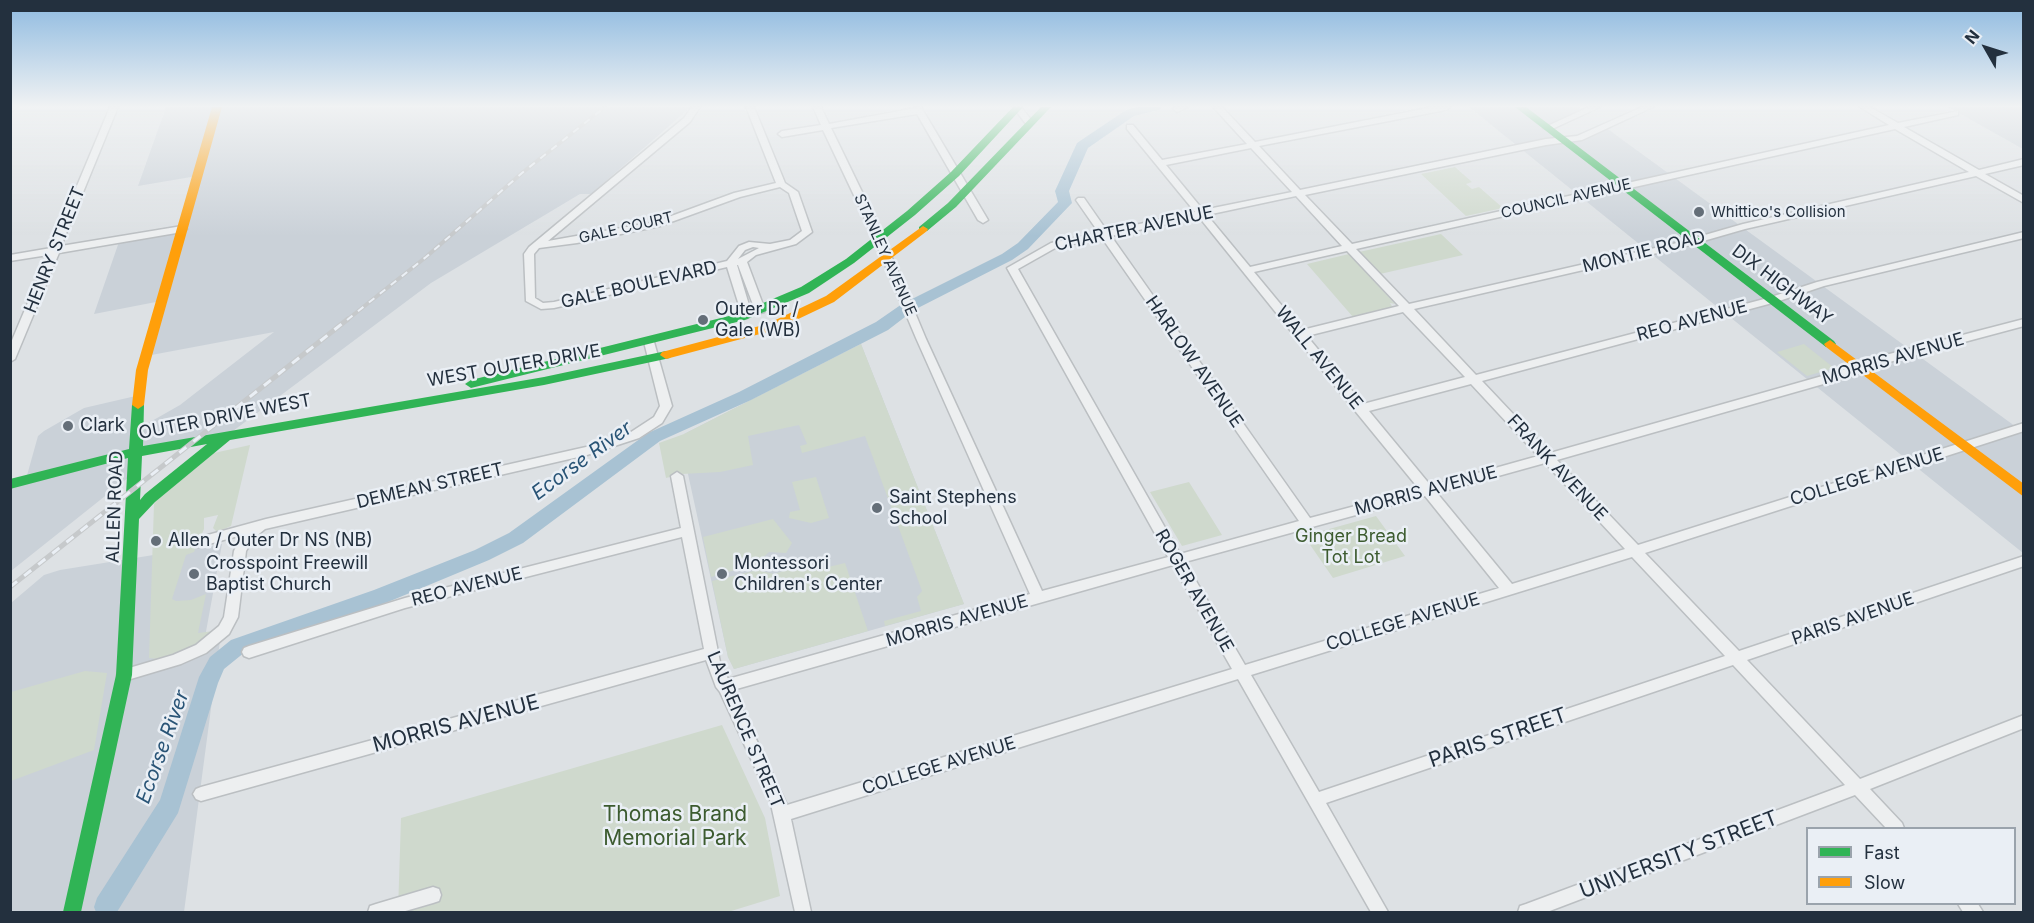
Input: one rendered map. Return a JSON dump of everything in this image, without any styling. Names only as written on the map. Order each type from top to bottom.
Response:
[{"type":"main road","name":"ALLEN ROAD","points":[[72,912],[124,675],[135,452],[142,370],[205,150]]},
{"type":"main road","name":"WEST OUTER DRIVE","points":[[413,402],[479,382],[649,342],[753,313],[818,282],[879,238],[955,174],[977,150]]},
{"type":"main road","name":"WEST OUTER DRIVE","points":[[413,402],[544,381],[654,358],[725,342],[784,322],[844,291],[887,258],[966,192],[1004,150]]},
{"type":"main road","name":"DIX HIGHWAY","points":[[1575,150],[2024,492]]},
{"type":"main road","name":"OUTER DRIVE WEST","points":[[10,484],[135,452],[413,402]]},
{"type":"main road","points":[[132,518],[150,498],[229,434]]},
{"type":"street","name":"HENRY STREET","points":[[10,359],[97,150]]},
{"type":"street","points":[[538,245],[651,150]]},
{"type":"street","name":"GALE BOULEVARD","points":[[753,313],[736,262],[737,251],[747,245],[757,244],[770,247],[793,242],[807,232],[793,192],[781,184],[767,150]]},
{"type":"street","name":"STANLEY AVENUE","points":[[837,150],[879,238],[922,340],[1039,598]]},
{"type":"street","points":[[941,150],[982,220]]},
{"type":"street","name":"WALL AVENUE","points":[[1150,150],[1509,590]]},
{"type":"street","points":[[1161,163],[1228,150]]},
{"type":"street","name":"FRANK AVENUE","points":[[1259,150],[1895,827]]},
{"type":"street","name":"CHARTER AVENUE","points":[[1012,268],[1050,246],[1512,150]]},
{"type":"street","name":"COUNCIL AVENUE","points":[[1248,270],[1787,150]]},
{"type":"street","points":[[1938,150],[2024,200]]},
{"type":"street","name":"MONTIE ROAD","points":[[1300,334],[2024,162]]},
{"type":"street","name":"GALE COURT","points":[[538,245],[581,240],[657,224],[737,195],[781,184]]},
{"type":"street","name":"HARLOW AVENUE","points":[[1082,200],[1307,523]]},
{"type":"street","points":[[10,258],[182,229]]},
{"type":"street","name":"REO AVENUE","points":[[1360,409],[1772,300],[1821,284],[2024,235]]},
{"type":"street","name":"GALE BOULEVARD","points":[[538,245],[532,249],[530,254],[530,299],[536,305],[546,306],[736,262]]},
{"type":"street","name":"ROGER AVENUE","points":[[1012,268],[1177,561],[1380,912]]},
{"type":"street","name":"MORRIS AVENUE","points":[[723,687],[1307,523],[1548,458],[2024,322]]},
{"type":"street","points":[[649,342],[654,358]]},
{"type":"street","name":"DEMEAN STREET","points":[[198,542],[266,524],[587,451],[635,435],[658,420],[666,404],[654,358]]},
{"type":"street","name":"COLLEGE AVENUE","points":[[782,814],[1635,551],[2024,427]]},
{"type":"street","name":"LAURENCE STREET","points":[[677,476],[710,653],[723,687],[778,800],[802,912]]},
{"type":"street","points":[[124,675],[176,660],[201,649],[221,633],[231,617],[243,543],[254,531],[266,524]]},
{"type":"street","name":"REO AVENUE","points":[[249,652],[405,603],[688,531]]},
{"type":"street","name":"PARIS AVENUE","points":[[1681,675],[1736,659],[2024,561]]},
{"type":"street","name":"MORRIS AVENUE","points":[[201,794],[710,653]]},
{"type":"street","name":"PARIS STREET","points":[[1315,800],[1681,675]]},
{"type":"street","name":"UNIVERSITY STREET","points":[[1526,912],[1799,810],[2024,721]]},
{"type":"street","points":[[376,912],[433,895]]},
{"type":"shaded area","points":[[151,150],[641,150],[591,194],[580,194],[431,283],[229,434],[135,452],[134,473],[11,571],[11,484],[26,479],[38,436],[84,408],[140,395],[136,430],[180,405],[274,332],[146,356],[161,301],[94,314],[120,239],[182,229],[197,176],[138,186]]},
{"type":"shaded area","points":[[1523,150],[1637,150],[2023,432],[2023,553]]},
{"type":"shaded area","points":[[861,344],[964,604],[734,669],[728,657],[688,474],[684,434]]},
{"type":"shaded area","points":[[222,544],[205,637],[221,633],[184,912],[11,912],[11,603],[44,575],[60,570]]},
{"type":"green space","points":[[1455,167],[1472,182],[1466,184],[1472,189],[1479,187],[1503,208],[1466,216],[1421,174]]},
{"type":"green space","points":[[1441,234],[1463,255],[1380,274],[1359,252]]},
{"type":"green space","points":[[1349,254],[1395,304],[1390,303],[1393,308],[1353,317],[1307,264]]},
{"type":"green space","points":[[861,344],[964,604],[885,626],[884,621],[921,611],[917,597],[922,591],[865,436],[802,453],[800,446],[807,444],[799,425],[748,436],[753,465],[720,472],[682,474],[666,478],[659,443],[684,434]]},
{"type":"green space","points":[[1804,344],[1834,368],[1807,376],[1777,352]]},
{"type":"green space","points":[[250,445],[231,526],[217,532],[213,528],[218,515],[204,518],[204,529],[194,552],[186,555],[172,599],[191,600],[206,594],[198,633],[214,631],[200,645],[159,659],[149,658],[154,504],[214,453]]},
{"type":"green space","points":[[816,477],[829,518],[811,523],[789,518],[790,512],[800,510],[792,482]]},
{"type":"green space","points":[[1189,482],[1222,535],[1182,546],[1150,492]]},
{"type":"green space","name":"Ginger Bread Tot Lot","points":[[1376,516],[1405,556],[1333,578],[1304,536]]},
{"type":"green space","points":[[773,519],[792,543],[786,553],[769,552],[756,564],[711,577],[703,537]]},
{"type":"green space","points":[[845,563],[868,631],[734,669],[728,657],[712,581],[758,570],[774,574],[801,565],[820,569]]},
{"type":"green space","points":[[85,671],[107,673],[94,750],[11,781],[11,692]]},
{"type":"green space","name":"Thomas Brand Memorial Park","points":[[722,725],[765,818],[780,896],[728,912],[398,912],[401,818]]},
{"type":"waterway","name":"Ecorse River","points":[[106,907],[170,805],[207,683],[217,663],[238,646],[381,596],[482,555],[516,538],[654,437],[745,396],[882,326],[908,307],[1007,257],[1023,246],[1065,203],[1062,191],[1080,150]]},
{"type":"railway","points":[[347,320],[426,257],[551,150]]},
{"type":"railway","points":[[10,587],[348,319]]},
{"type":"traffic: fast","points":[[471,384],[741,317],[805,290],[850,261],[911,213],[955,174],[977,150]]},
{"type":"traffic: fast","points":[[923,229],[952,205],[1005,150]]},
{"type":"traffic: fast","points":[[1576,150],[1830,344]]},
{"type":"traffic: fast","points":[[10,484],[135,452],[544,381],[666,355]]},
{"type":"traffic: fast","points":[[72,912],[124,675],[138,405]]},
{"type":"traffic: fast","points":[[132,518],[150,498],[226,436]]},
{"type":"traffic: slow","points":[[138,405],[142,370],[205,150]]},
{"type":"traffic: slow","points":[[666,355],[771,327],[830,299],[923,229]]},
{"type":"traffic: slow","points":[[1830,344],[2024,492]]},
{"type":"place","name":"Whittico's Collision","points":[[1699,212]]},
{"type":"place","name":"Outer Dr / Gale (WB)","points":[[703,320]]},
{"type":"place","name":"Clark","points":[[68,426]]},
{"type":"place","name":"Saint Stephens School","points":[[877,508]]},
{"type":"place","name":"Allen / Outer Dr NS (NB)","points":[[156,541]]},
{"type":"place","name":"Crosspoint Freewill Baptist Church","points":[[194,574]]},
{"type":"place","name":"Montessori Children's Center","points":[[722,574]]}]
